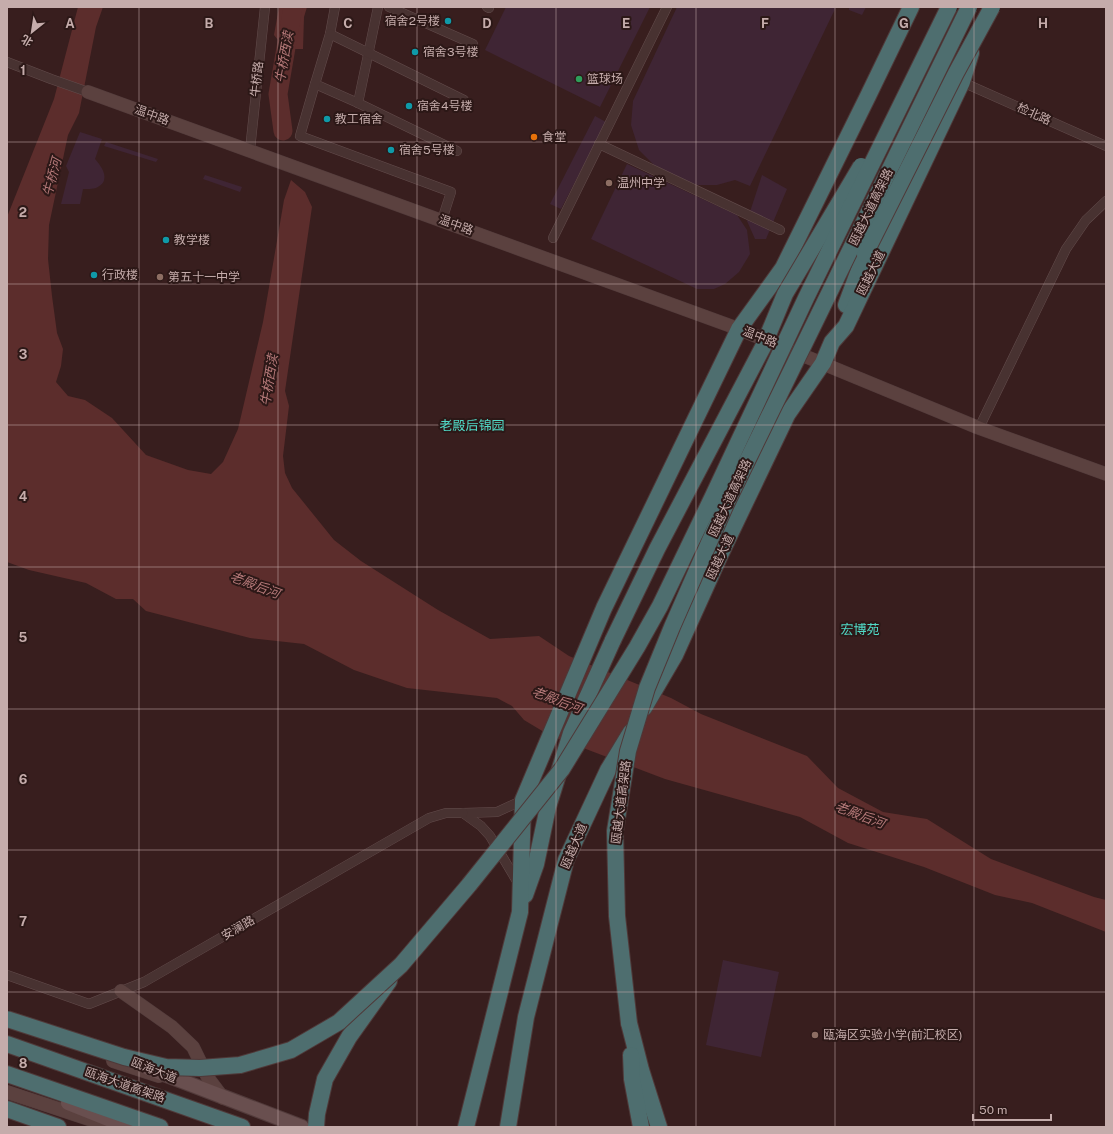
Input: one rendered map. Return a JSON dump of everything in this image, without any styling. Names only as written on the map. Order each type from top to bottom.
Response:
[{"type":"highway","points":[[520,912],[523,800],[604,608],[739,329],[783,268],[911,7]]},
{"type":"highway","name":"瓯越大道高架路","points":[[401,965],[469,885],[562,769],[623,672],[660,606],[806,298],[949,7]]},
{"type":"highway","name":"瓯越大道高架路","points":[[629,1023],[617,916],[615,831],[628,751],[647,688],[726,504],[969,7]]},
{"type":"highway","name":"瓯越大道","points":[[508,1127],[526,1017],[566,860],[608,770],[675,655],[721,553],[787,414],[823,363],[832,342],[846,326],[962,82],[985,7]]},
{"type":"highway","points":[[832,342],[864,254],[956,73],[992,7]]},
{"type":"highway","points":[[466,1127],[520,912],[536,864],[548,807],[571,733],[613,639],[657,549],[763,347],[784,294],[869,152],[906,96]]},
{"type":"highway","points":[[7,1019],[124,1057],[166,1067],[200,1068],[240,1065],[291,1050],[339,1022],[401,965]]},
{"type":"highway","points":[[316,1127],[317,1114],[325,1079],[348,1037],[401,965]]},
{"type":"highway","points":[[629,1023],[632,1079],[641,1127]]},
{"type":"highway","points":[[629,1023],[641,1070],[659,1127]]},
{"type":"highway","name":"瓯海大道高架路","points":[[7,1044],[242,1127]]},
{"type":"highway","points":[[7,1074],[160,1127]]},
{"type":"highway","points":[[7,1109],[58,1127]]},
{"type":"main road","name":"瓯海大道","points":[[7,1012],[223,1098],[302,1127]]},
{"type":"main road","points":[[7,1082],[57,1098],[128,1127]]},
{"type":"street","name":"牛桥路","points":[[250,150],[265,7]]},
{"type":"street","points":[[335,7],[330,34],[300,136],[451,192],[442,220]]},
{"type":"street","points":[[358,103],[378,7]]},
{"type":"street","points":[[389,7],[473,44]]},
{"type":"street","points":[[553,238],[667,7]]},
{"type":"street","points":[[330,34],[464,100]]},
{"type":"street","points":[[7,62],[88,92]]},
{"type":"street","name":"检北路","points":[[962,82],[1106,146]]},
{"type":"street","points":[[315,84],[457,151]]},
{"type":"street","name":"温中路","points":[[88,92],[739,329],[979,428],[1106,474]]},
{"type":"street","points":[[599,144],[780,230]]},
{"type":"street","points":[[979,428],[1066,249],[1086,220],[1106,201]]},
{"type":"street","name":"安澜路","points":[[7,975],[89,1004],[144,982],[429,818],[446,813],[497,812],[523,800]]},
{"type":"street","points":[[463,813],[481,826],[490,836],[521,887]]},
{"type":"street","points":[[121,991],[172,1026],[193,1047],[208,1078],[223,1098]]},
{"type":"street","points":[[7,1027],[223,1098]]},
{"type":"street","points":[[7,1092],[114,1127]]},
{"type":"shaded area","name":"篮球场","points":[[506,7],[650,7],[600,107],[485,50]]},
{"type":"shaded area","points":[[677,7],[836,7],[750,186],[735,180],[717,185],[698,185],[676,179],[656,167],[639,150],[631,125],[633,101]]},
{"type":"shaded area","points":[[849,7],[866,7],[862,15],[849,10]]},
{"type":"shaded area","points":[[595,116],[606,122],[561,209],[550,204]]},
{"type":"shaded area","points":[[80,132],[102,139],[95,159],[103,170],[105,178],[104,182],[96,188],[83,189],[80,204],[61,204],[69,172],[66,166]]},
{"type":"shaded area","points":[[106,142],[158,159],[156,162],[104,146]]},
{"type":"shaded area","points":[[627,164],[737,215],[747,230],[750,254],[739,272],[725,284],[714,289],[697,289],[591,239]]},
{"type":"shaded area","points":[[205,175],[242,187],[240,192],[203,179]]},
{"type":"shaded area","points":[[762,175],[787,189],[766,239],[755,239],[747,221]]},
{"type":"shaded area","points":[[723,960],[779,972],[761,1057],[706,1045]]},
{"type":"water","points":[[78,7],[103,7],[96,27],[79,113],[68,135],[49,225],[48,259],[52,296],[57,333],[63,349],[61,366],[56,382],[68,396],[85,400],[112,418],[146,455],[188,470],[211,474],[223,462],[238,429],[263,322],[284,200],[291,180],[305,192],[312,207],[285,391],[289,406],[283,456],[285,473],[292,488],[334,540],[361,561],[438,610],[490,639],[539,636],[569,656],[671,698],[701,714],[807,756],[838,788],[883,812],[927,819],[991,859],[1094,897],[1106,900],[1106,932],[1032,903],[995,895],[924,867],[848,843],[800,817],[665,779],[549,735],[524,720],[512,706],[497,698],[407,688],[354,670],[304,644],[250,638],[146,611],[133,599],[116,599],[86,583],[29,570],[7,562],[7,217],[54,99]]},
{"type":"water","points":[[279,7],[307,7],[304,17],[303,49],[285,49],[274,35]]},
{"type":"waterway","name":"牛桥西渎","points":[[283,131],[278,94],[293,7]]},
{"type":"place","name":"宿舍2号楼","points":[[448,21]]},
{"type":"place","name":"宿舍3号楼","points":[[415,52]]},
{"type":"place","name":"篮球场","points":[[579,79]]},
{"type":"place","name":"宿舍4号楼","points":[[409,106]]},
{"type":"place","name":"教工宿舍","points":[[327,119]]},
{"type":"place","name":"食堂","points":[[534,137]]},
{"type":"place","name":"宿舍5号楼","points":[[391,150]]},
{"type":"place","name":"温州中学","points":[[609,183]]},
{"type":"place","name":"教学楼","points":[[166,240]]},
{"type":"place","name":"行政楼","points":[[94,275]]},
{"type":"place","name":"第五十一中学","points":[[160,277]]},
{"type":"place","name":"瓯海区实验小学(前汇校区)","points":[[815,1035]]},
{"type":"district","name":"老殿后锦园","points":[[472,425]]},
{"type":"district","name":"宏博苑","points":[[860,629]]},
{"type":"water label","name":"牛桥河","points":[[52,177]]},
{"type":"water label","name":"老殿后河","points":[[255,585]]},
{"type":"water label","name":"老殿后河","points":[[557,700]]},
{"type":"water label","name":"老殿后河","points":[[860,815]]}]
